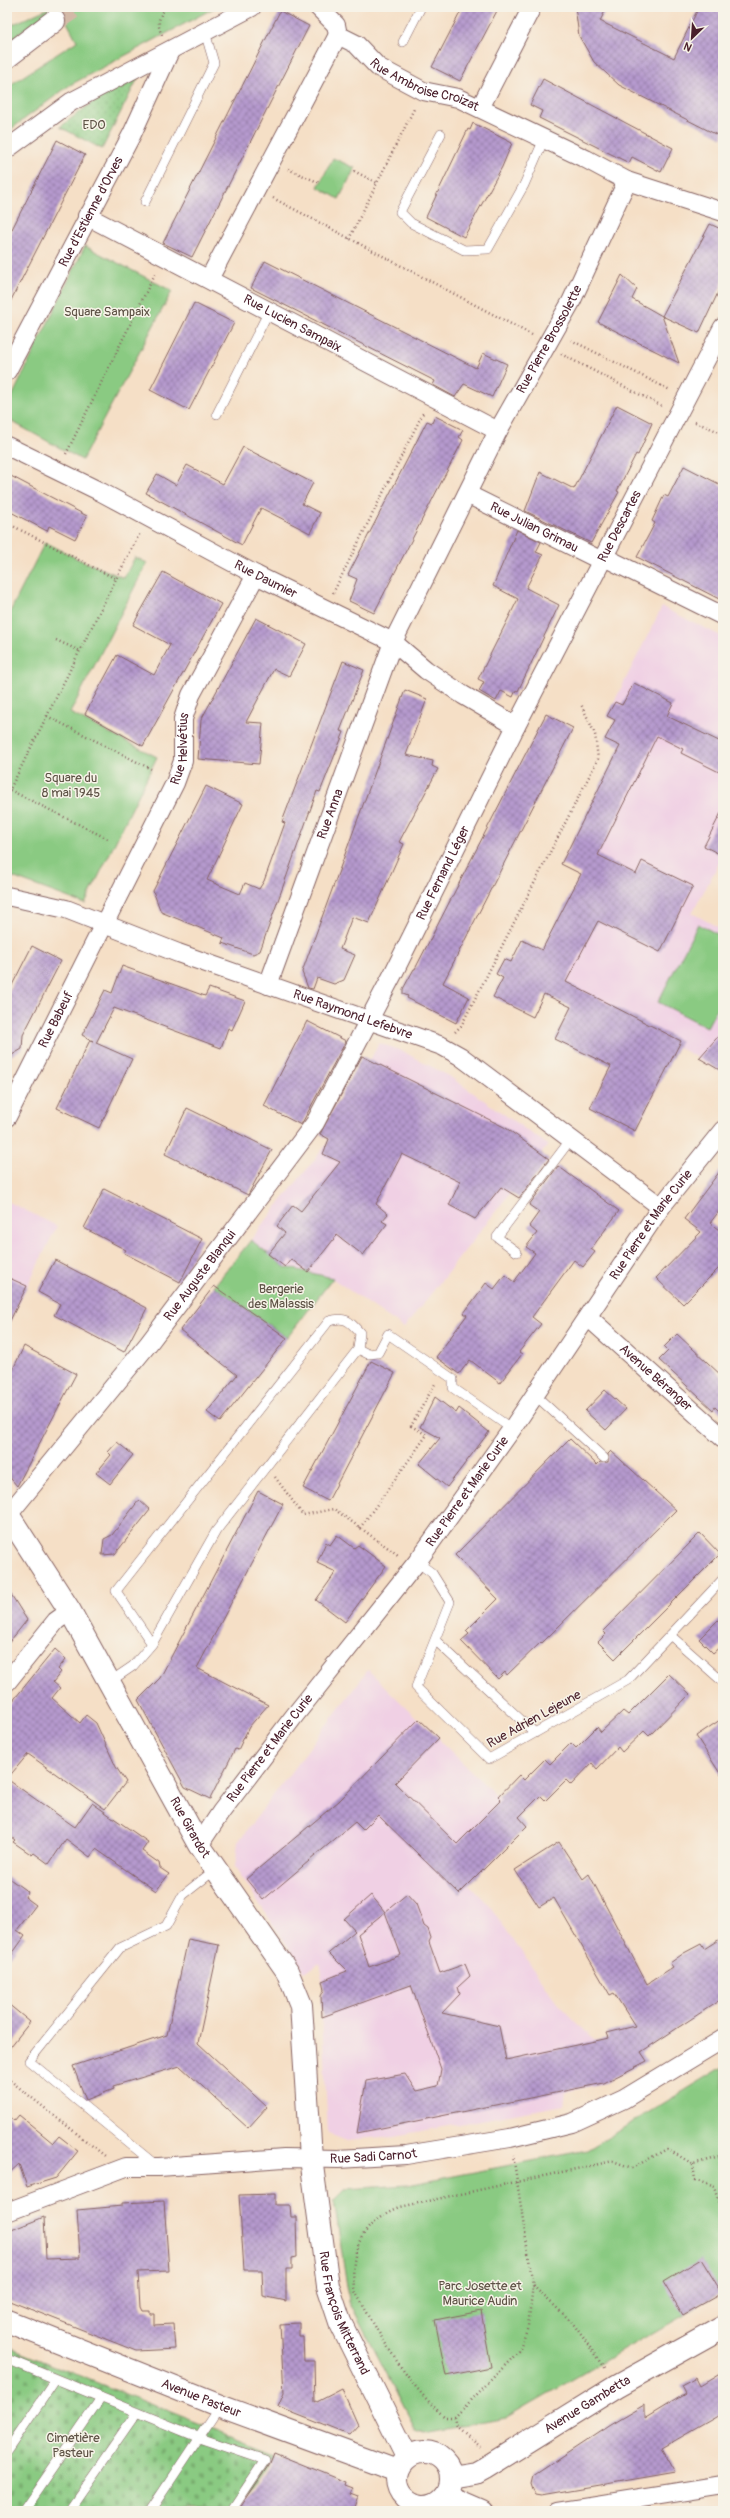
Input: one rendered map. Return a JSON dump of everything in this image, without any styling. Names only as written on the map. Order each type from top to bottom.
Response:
[{"type":"main road","points":[[7,57],[54,21]]},
{"type":"main road","name":"Rue Girardot","points":[[8,1514],[70,1611],[108,1683],[199,1845],[287,1971],[301,2005],[311,2158]]},
{"type":"main road","name":"Rue François Mitterrand","points":[[311,2158],[328,2286],[340,2322],[402,2464]]},
{"type":"main road","name":"Avenue Pasteur","points":[[7,2321],[220,2406],[402,2464]]},
{"type":"main road","name":"Avenue Gambetta","points":[[449,2486],[499,2460],[617,2386],[723,2327]]},
{"type":"main road","points":[[449,2486],[433,2505],[413,2508],[397,2488],[402,2464],[419,2452],[431,2453],[445,2463],[449,2486],[483,2511]]},
{"type":"street","points":[[7,149],[71,102],[252,7]]},
{"type":"street","points":[[209,279],[338,35],[336,25],[318,7]]},
{"type":"street","name":"Rue Ambroise Croizat","points":[[338,35],[356,44],[378,67],[423,91],[458,98],[480,108],[532,7]]},
{"type":"street","name":"Rue d'Estienne d'Orves","points":[[7,371],[87,216],[132,134],[170,51]]},
{"type":"street","points":[[480,108],[627,181],[723,212]]},
{"type":"street","name":"Rue Pierre Brossolette","points":[[393,642],[498,431],[571,302],[627,181]]},
{"type":"street","name":"Rue Lucien Sampaix","points":[[87,216],[498,431]]},
{"type":"street","name":"Rue Descartes","points":[[516,726],[723,327]]},
{"type":"street","name":"Rue Daumier","points":[[7,446],[148,517],[256,575],[393,642],[426,670],[463,696],[516,726]]},
{"type":"street","name":"Rue Julian Grimau","points":[[467,494],[723,616]]},
{"type":"street","name":"Rue Helvétius","points":[[105,923],[174,783],[183,761],[183,719],[191,696],[256,575]]},
{"type":"street","name":"Rue Anna","points":[[268,985],[393,642]]},
{"type":"street","name":"Rue Fernand Léger","points":[[369,1020],[516,726]]},
{"type":"street","name":"Rue Raymond Lefebvre","points":[[7,896],[66,909],[105,923],[178,953],[442,1046],[460,1056],[661,1207]]},
{"type":"street","name":"Rue Babeuf","points":[[7,1117],[105,923]]},
{"type":"street","name":"Rue Auguste Blanqui","points":[[8,1514],[149,1343],[306,1138],[369,1020]]},
{"type":"street","name":"Rue Pierre et Marie Curie","points":[[199,1845],[220,1812],[290,1721],[417,1562],[512,1429],[588,1318],[661,1207],[723,1130]]},
{"type":"street","name":"Avenue Béranger","points":[[588,1318],[723,1438]]},
{"type":"street","points":[[7,1682],[56,1621],[70,1611]]},
{"type":"street","name":"Rue Sadi Carnot","points":[[7,2212],[121,2169],[284,2158],[406,2155],[510,2138],[572,2123],[624,2099],[723,2039]]},
{"type":"street","points":[[559,2511],[723,2485]]},
{"type":"lane","points":[[403,42],[420,7]]},
{"type":"lane","points":[[145,202],[214,63],[205,32]]},
{"type":"lane","points":[[441,134],[400,212],[411,223],[464,250],[488,249],[524,185],[544,139]]},
{"type":"lane","points":[[217,414],[269,311]]},
{"type":"lane","points":[[517,1252],[497,1237],[571,1139]]},
{"type":"lane","points":[[108,1683],[133,1666],[152,1644],[216,1531],[358,1349],[360,1333],[349,1320],[340,1318],[329,1320],[116,1591],[152,1644]]},
{"type":"lane","points":[[358,1349],[368,1354],[378,1353],[388,1334],[453,1379],[453,1388],[512,1429]]},
{"type":"lane","points":[[535,1395],[604,1458]]},
{"type":"lane","name":"Rue Adrien Lejeune","points":[[417,1562],[432,1573],[450,1602],[416,1687],[489,1759],[628,1680],[723,1579]]},
{"type":"lane","points":[[670,1634],[723,1682]]},
{"type":"lane","points":[[435,1640],[535,1733]]},
{"type":"lane","points":[[159,2167],[29,2061],[120,1948],[166,1926],[183,1895],[216,1869]]},
{"type":"lane","points":[[7,2359],[200,2438],[264,2460],[231,2511]]},
{"type":"lane","points":[[7,2451],[56,2379]]},
{"type":"lane","points":[[23,2511],[101,2398]]},
{"type":"lane","points":[[150,2511],[220,2406]]},
{"type":"lane","points":[[68,2511],[137,2412]]},
{"type":"path","points":[[167,7],[160,14],[158,28],[170,51]]},
{"type":"path","points":[[350,239],[423,91]]},
{"type":"path","points":[[272,162],[320,183]]},
{"type":"path","points":[[354,171],[377,183]]},
{"type":"path","points":[[256,190],[550,340],[678,414],[723,432],[723,441]]},
{"type":"path","points":[[59,471],[164,256]]},
{"type":"path","points":[[550,340],[686,398]]},
{"type":"path","points":[[325,609],[431,396]]},
{"type":"path","points":[[7,795],[148,517]]},
{"type":"path","points":[[7,523],[116,579]]},
{"type":"path","points":[[56,640],[80,651]]},
{"type":"path","points":[[442,1046],[461,1026],[598,759],[595,734],[581,704]]},
{"type":"path","points":[[47,716],[151,768]]},
{"type":"path","points":[[10,790],[108,839]]},
{"type":"path","points":[[360,1528],[427,1435],[411,1426],[442,1372]]},
{"type":"path","points":[[266,1466],[303,1515],[334,1509],[394,1555]]},
{"type":"path","points":[[7,2078],[121,2169]]},
{"type":"path","points":[[455,2417],[520,2351],[528,2326],[532,2286],[510,2138]]},
{"type":"path","points":[[455,2417],[445,2416],[418,2390],[377,2329],[354,2288],[356,2257],[361,2238],[369,2224],[382,2214],[400,2207],[517,2183],[613,2161],[632,2168],[667,2149],[693,2164],[723,2156]]},
{"type":"path","points":[[693,2164],[694,2180],[715,2187],[723,2214]]},
{"type":"path","points":[[532,2286],[572,2322],[617,2386]]},
{"type":"path","points":[[455,2417],[457,2427],[499,2460]]},
{"type":"shaded area","points":[[662,607],[723,637],[723,856],[692,913],[723,930],[723,1073],[678,1047],[652,1056],[568,1013],[571,1007],[544,994],[533,1017],[493,997],[503,978],[496,974],[504,959],[511,962],[522,940],[542,950],[581,875],[561,864],[620,747],[605,739],[615,720],[607,716]]},
{"type":"shaded area","points":[[379,1043],[402,1051],[449,1076],[548,1145],[404,1328],[333,1279],[287,1338],[214,1286],[327,1144]]},
{"type":"shaded area","points":[[7,1201],[57,1226],[7,1327]]},
{"type":"shaded area","points":[[368,1670],[527,1826],[469,1884],[489,1905],[554,1999],[596,2042],[604,2083],[566,2092],[564,2105],[394,2136],[346,2140],[328,2133],[321,1996],[325,1993],[319,1963],[305,1972],[235,1867],[238,1842]]},
{"type":"green space","points":[[51,7],[57,7],[7,42],[7,27]]},
{"type":"green space","points":[[59,7],[216,7],[70,85],[7,132],[7,87],[77,41]]},
{"type":"green space","name":"EDO","points":[[140,74],[102,149],[60,127],[110,89]]},
{"type":"green space","points":[[333,158],[355,168],[339,199],[318,187]]},
{"type":"green space","name":"Square Sampaix","points":[[85,246],[172,291],[82,460],[7,419],[7,407]]},
{"type":"green space","name":"Square du 8 mai 1945","points":[[45,542],[78,559],[124,578],[135,557],[147,563],[70,713],[157,757],[85,904],[7,875],[7,618]]},
{"type":"green space","points":[[698,924],[723,937],[723,997],[707,1027],[658,1002]]},
{"type":"green space","name":"Bergerie des Malassis","points":[[251,1240],[285,1267],[333,1278],[287,1338],[214,1286]]},
{"type":"green space","name":"Parc Josette et Maurice Audin","points":[[723,2067],[723,2292],[506,2418],[425,2433],[416,2430],[349,2301],[334,2200],[345,2189],[408,2185],[587,2150]]},
{"type":"green space","name":"Cimetière Pasteur","points":[[7,2347],[274,2453],[235,2511],[7,2511]]},
{"type":"building","points":[[463,7],[499,7],[460,81],[432,67]]},
{"type":"building","points":[[575,7],[607,7],[600,21],[674,58],[699,7],[723,7],[723,138],[619,85],[594,62],[579,36]]},
{"type":"building","points":[[280,11],[309,26],[192,257],[163,243]]},
{"type":"building","points":[[543,79],[673,148],[661,172],[632,157],[629,163],[539,118],[542,111],[530,105]]},
{"type":"building","points":[[473,123],[512,143],[502,167],[464,237],[426,217],[468,129],[470,130]]},
{"type":"building","points":[[57,140],[85,155],[7,308],[7,239]]},
{"type":"building","points":[[710,224],[723,230],[723,282],[699,333],[662,316]]},
{"type":"building","points":[[265,261],[476,368],[483,353],[507,364],[492,397],[464,384],[455,397],[433,385],[435,381],[251,288]]},
{"type":"building","points":[[622,275],[637,289],[632,299],[662,316],[679,363],[598,322]]},
{"type":"building","points":[[194,303],[234,323],[189,410],[150,390]]},
{"type":"building","points":[[617,405],[652,423],[638,455],[636,454],[617,491],[619,492],[591,543],[525,511],[540,472],[574,489]]},
{"type":"building","points":[[435,416],[463,430],[459,437],[463,440],[374,613],[349,601],[357,579],[348,575],[427,421],[432,423]]},
{"type":"building","points":[[243,447],[313,483],[302,504],[320,513],[310,533],[261,508],[242,545],[146,493],[157,474],[176,485],[187,465],[223,484]]},
{"type":"building","points":[[684,466],[723,486],[723,601],[637,557],[655,523],[652,521],[664,495],[668,497]]},
{"type":"building","points":[[7,474],[87,516],[75,539],[49,526],[47,531],[7,510]]},
{"type":"building","points":[[517,530],[541,542],[536,552],[543,555],[526,588],[559,605],[518,691],[516,690],[513,697],[501,691],[496,701],[479,691],[484,682],[478,679],[518,599],[493,586]]},
{"type":"building","points":[[163,572],[221,604],[143,746],[85,714],[117,655],[154,675],[170,645],[133,625]]},
{"type":"building","points":[[256,618],[306,644],[289,676],[274,669],[246,722],[263,723],[259,764],[198,759],[201,720]]},
{"type":"building","points":[[343,661],[364,670],[340,731],[344,732],[320,792],[317,791],[260,951],[253,954],[222,943],[224,938],[161,912],[153,891],[206,786],[243,804],[207,880],[240,894],[245,883],[259,889],[264,881],[285,823],[282,822]]},
{"type":"building","points":[[634,683],[673,703],[667,716],[723,743],[723,774],[681,753],[683,749],[657,736],[598,855],[636,874],[642,861],[693,886],[660,952],[598,921],[566,982],[681,1041],[635,1131],[590,1108],[611,1066],[555,1039],[571,1007],[544,994],[533,1017],[493,997],[503,978],[496,974],[504,959],[511,962],[522,940],[542,950],[581,874],[561,864],[620,746],[605,739],[615,720],[607,716],[615,702],[622,705]]},
{"type":"building","points":[[405,690],[427,699],[406,755],[433,761],[432,766],[438,769],[399,842],[404,844],[369,923],[352,917],[340,949],[355,955],[344,980],[334,984],[317,978],[313,989],[308,988],[302,972]]},
{"type":"building","points":[[546,714],[573,728],[443,983],[469,997],[456,1023],[407,998],[408,996],[403,994],[403,989],[415,969]]},
{"type":"building","points":[[723,809],[723,856],[704,846]]},
{"type":"building","points":[[32,946],[61,961],[23,1035],[22,1049],[7,1058],[7,995]]},
{"type":"building","points":[[122,966],[205,996],[209,988],[245,1001],[232,1030],[228,1028],[221,1048],[114,1008],[96,1043],[132,1059],[99,1128],[57,1108],[90,1040],[93,1041],[82,1035],[105,990],[112,993]]},
{"type":"building","points":[[307,1021],[346,1041],[301,1125],[264,1106]]},
{"type":"building","points":[[723,1031],[723,1072],[699,1058]]},
{"type":"building","points":[[362,1056],[506,1128],[549,1159],[519,1198],[501,1187],[475,1219],[449,1205],[460,1182],[402,1154],[376,1204],[388,1214],[382,1221],[387,1224],[363,1255],[337,1235],[308,1272],[291,1259],[285,1267],[268,1254],[285,1233],[277,1226],[293,1205],[301,1211],[340,1162],[323,1154],[329,1139],[320,1134]]},
{"type":"building","points":[[187,1108],[272,1150],[248,1195],[165,1154]]},
{"type":"building","points":[[558,1166],[619,1211],[591,1249],[595,1252],[583,1267],[574,1260],[532,1317],[541,1324],[519,1352],[522,1354],[500,1383],[470,1360],[459,1374],[436,1357],[467,1315],[464,1313],[486,1283],[494,1289],[505,1275],[514,1282],[535,1253],[526,1247],[537,1233],[529,1226],[539,1212],[529,1205]]},
{"type":"building","points":[[723,1167],[723,1206],[710,1223],[723,1233],[723,1264],[683,1304],[656,1278],[701,1232],[684,1219]]},
{"type":"building","points":[[104,1189],[202,1239],[180,1282],[124,1253],[126,1250],[84,1228]]},
{"type":"building","points":[[55,1260],[147,1308],[124,1352],[54,1315],[60,1304],[38,1292]]},
{"type":"building","points":[[7,1277],[27,1286],[7,1327]]},
{"type":"building","points":[[214,1286],[287,1338],[220,1422],[207,1412],[237,1375],[180,1330]]},
{"type":"building","points":[[677,1334],[723,1377],[723,1415],[715,1407],[713,1410],[659,1360],[668,1351],[664,1347]]},
{"type":"building","points":[[24,1346],[76,1374],[17,1486],[7,1474],[7,1382]]},
{"type":"building","points":[[371,1361],[395,1373],[328,1501],[303,1488]]},
{"type":"building","points":[[605,1390],[626,1409],[606,1430],[585,1411]]},
{"type":"building","points":[[435,1397],[456,1413],[459,1408],[489,1432],[447,1487],[419,1464],[440,1438],[420,1427]]},
{"type":"building","points":[[570,1439],[597,1465],[600,1462],[608,1462],[608,1454],[611,1451],[676,1510],[542,1643],[541,1642],[507,1675],[505,1672],[498,1679],[461,1641],[469,1634],[466,1631],[498,1599],[455,1555]]},
{"type":"building","points":[[117,1442],[133,1455],[110,1484],[96,1473],[111,1455],[108,1452]]},
{"type":"building","points":[[258,1491],[283,1504],[197,1668],[268,1705],[249,1727],[238,1750],[235,1749],[210,1799],[185,1787],[138,1700],[160,1678]]},
{"type":"building","points":[[139,1500],[150,1510],[115,1554],[102,1555],[104,1539],[112,1535]]},
{"type":"building","points":[[700,1533],[720,1554],[615,1659],[598,1642],[606,1634],[603,1631]]},
{"type":"building","points":[[337,1535],[354,1548],[358,1545],[386,1566],[345,1622],[316,1600],[336,1572],[317,1563],[326,1542],[330,1545]]},
{"type":"building","points":[[7,1588],[27,1620],[7,1645]]},
{"type":"building","points":[[723,1615],[723,1644],[713,1653],[699,1639]]},
{"type":"building","points":[[55,1649],[66,1659],[58,1669],[61,1672],[53,1682],[60,1688],[52,1698],[80,1723],[86,1715],[96,1723],[116,1767],[126,1782],[105,1809],[28,1754],[7,1779],[7,1708]]},
{"type":"building","points":[[669,1674],[690,1694],[649,1736],[644,1731],[622,1752],[618,1747],[597,1769],[592,1763],[571,1785],[566,1780],[545,1801],[540,1796],[519,1817],[527,1826],[459,1894],[378,1815],[363,1830],[355,1822],[263,1900],[246,1879],[339,1801],[419,1719],[439,1738],[395,1783],[457,1844],[501,1800],[498,1797],[519,1775],[524,1780],[545,1759],[550,1764],[571,1743],[576,1748],[597,1727],[601,1732],[623,1711],[628,1715]]},
{"type":"building","points":[[723,1718],[723,1778],[696,1736]]},
{"type":"building","points":[[7,1779],[75,1827],[92,1803],[148,1842],[142,1851],[159,1863],[160,1868],[169,1874],[156,1891],[96,1849],[90,1857],[66,1839],[49,1864],[34,1853],[32,1855],[13,1842],[15,1840],[7,1834]]},
{"type":"building","points":[[559,1842],[583,1879],[589,1874],[647,1984],[673,1967],[670,1963],[684,1953],[701,1944],[704,1949],[723,1937],[723,1998],[641,2052],[647,2061],[604,2083],[357,2133],[366,2081],[405,2074],[416,2091],[438,2086],[441,2069],[411,1985],[322,2017],[321,1996],[324,1990],[322,1981],[347,1971],[329,1953],[355,1931],[344,1919],[371,1895],[385,1912],[407,1894],[416,1904],[424,1926],[428,1929],[431,1938],[429,1942],[440,1973],[465,1964],[470,1976],[458,1987],[460,1994],[442,2013],[499,2026],[506,2060],[609,2038],[607,2033],[635,2026],[614,1993],[610,1995],[554,1898],[539,1907],[515,1870]],"holes":[[[385,1912],[401,1955],[369,1967],[358,1934]]]},
{"type":"building","points":[[7,1877],[28,1892],[25,1897],[36,1905],[17,1930],[25,1936],[7,1961]]},
{"type":"building","points":[[188,1939],[219,1945],[198,2043],[267,2107],[248,2128],[180,2066],[113,2086],[114,2089],[86,2100],[73,2066],[167,2035]]},
{"type":"building","points":[[7,2003],[30,2022],[7,2051]]},
{"type":"building","points":[[7,2115],[14,2121],[19,2115],[53,2143],[59,2136],[78,2151],[56,2178],[27,2187],[19,2164],[7,2175]]},
{"type":"building","points":[[275,2194],[275,2205],[290,2205],[291,2217],[296,2217],[297,2257],[292,2258],[292,2269],[286,2269],[286,2301],[263,2296],[262,2270],[244,2270],[239,2195]]},
{"type":"building","points":[[164,2201],[169,2271],[138,2272],[140,2307],[142,2311],[150,2311],[150,2314],[154,2314],[154,2325],[173,2324],[175,2349],[136,2351],[7,2300],[9,2231],[44,2217],[46,2259],[80,2258],[77,2210],[122,2206],[122,2203]]},
{"type":"building","points":[[701,2259],[722,2293],[683,2315],[663,2282]]},
{"type":"building","points":[[481,2311],[491,2367],[446,2376],[435,2320]]},
{"type":"building","points":[[299,2323],[299,2337],[303,2337],[304,2361],[314,2361],[315,2403],[342,2389],[358,2425],[349,2435],[278,2407],[284,2393],[280,2324]]},
{"type":"building","points":[[723,2372],[723,2413],[662,2448],[676,2472],[542,2495],[536,2494],[533,2490],[531,2484],[533,2476],[610,2425],[644,2405],[644,2419],[685,2394],[681,2386],[696,2378],[700,2386]]},
{"type":"building","points":[[274,2453],[346,2482],[345,2485],[353,2488],[350,2494],[358,2497],[353,2511],[238,2511],[270,2463]]},
{"type":"tunnel","points":[[54,21],[74,7]]}]
